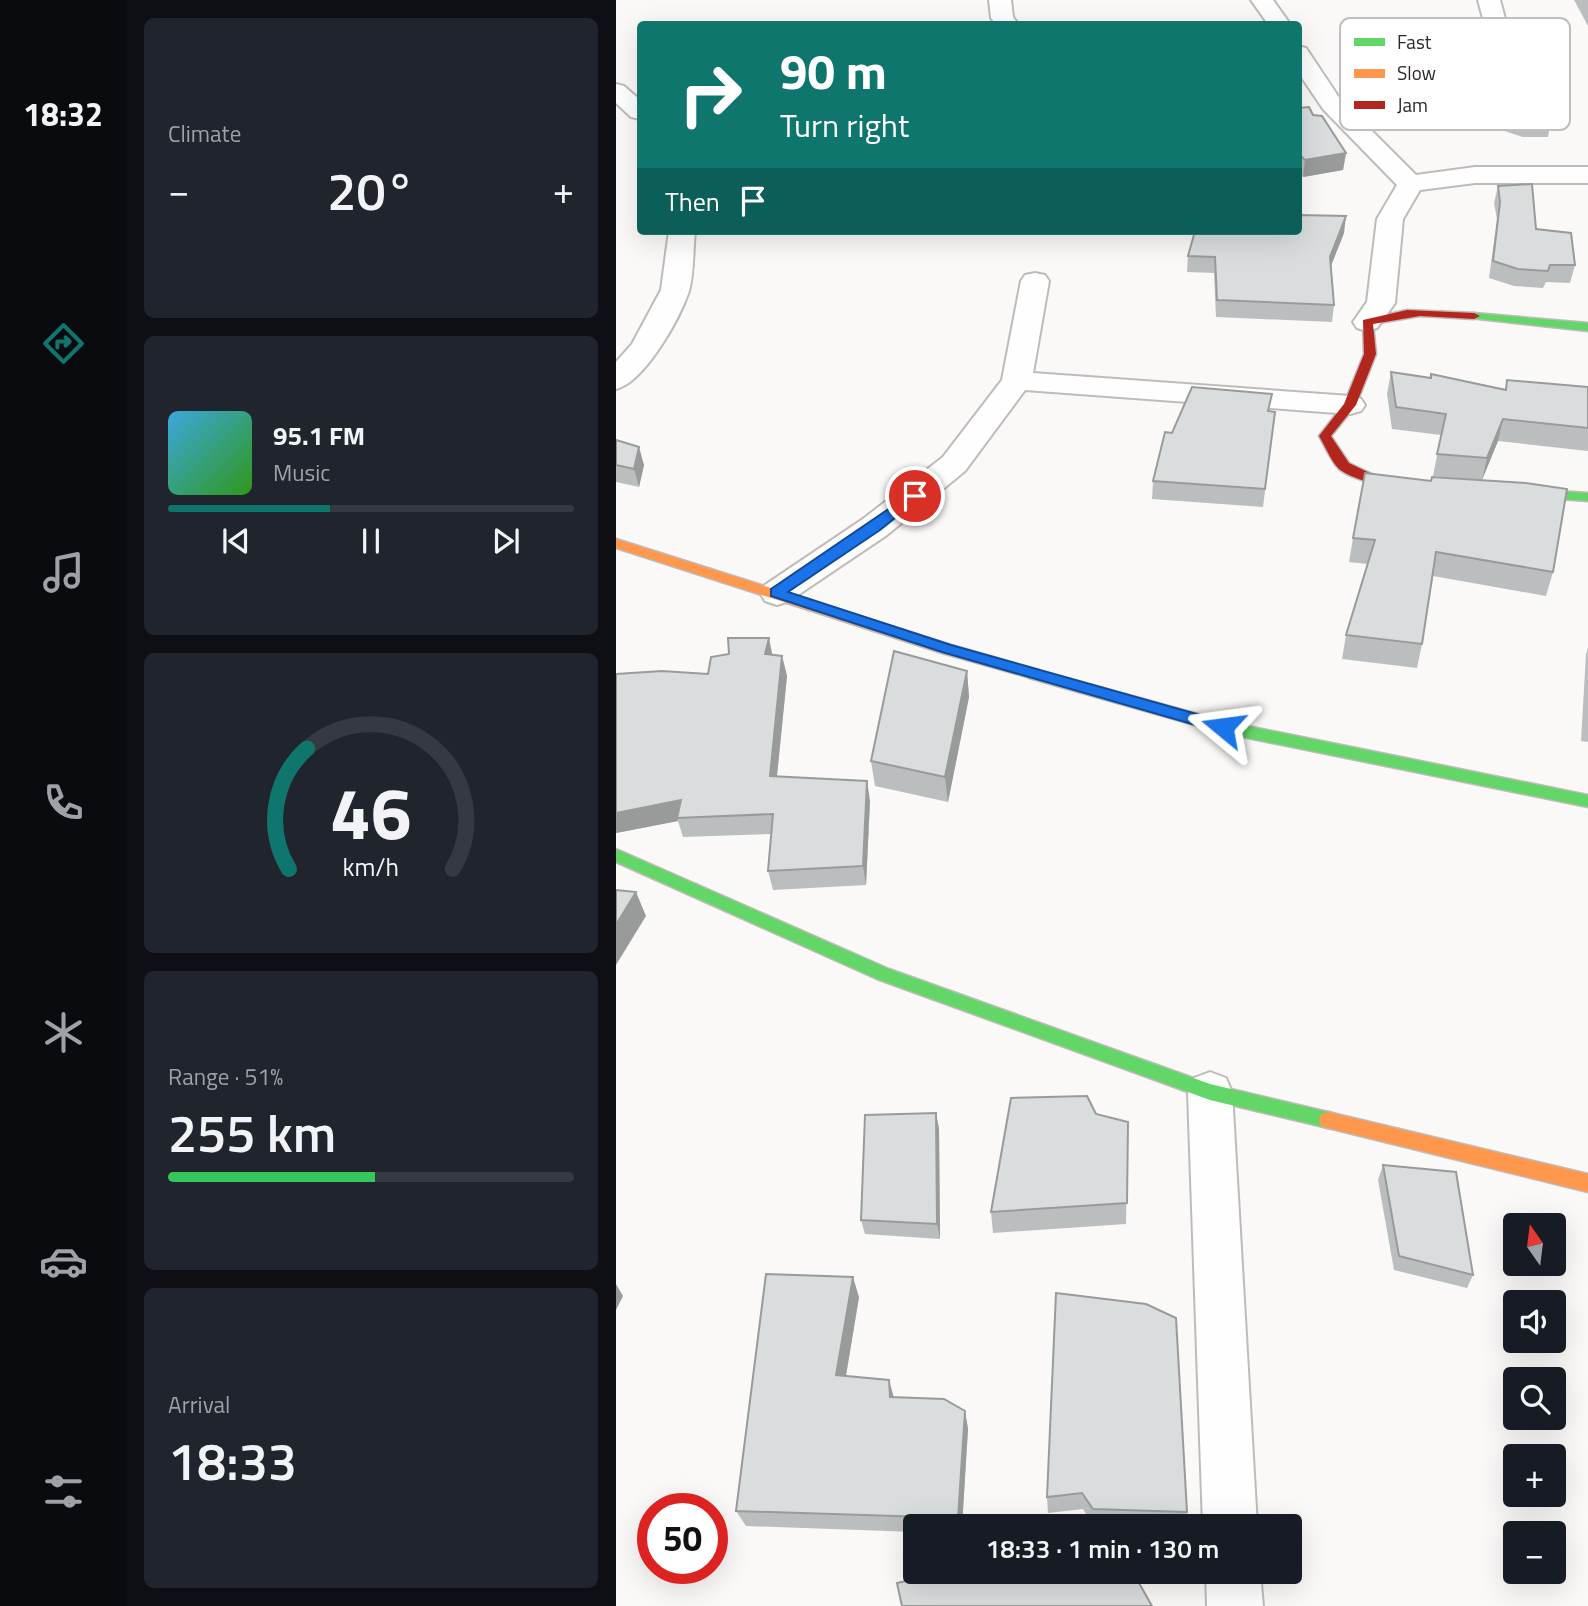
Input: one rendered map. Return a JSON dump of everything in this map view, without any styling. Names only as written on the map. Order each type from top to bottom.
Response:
[{"type":"street","points":[[1000,0],[1004,21]]},
{"type":"street","points":[[1262,0],[1277,21]]},
{"type":"street","points":[[1489,0],[1494,18]]},
{"type":"street","points":[[1302,63],[1320,106],[1340,124]]},
{"type":"street","points":[[616,91],[637,109]]},
{"type":"street","points":[[1347,130],[1409,184]]},
{"type":"street","points":[[1428,487],[1376,481],[1344,466],[1325,436],[1350,405],[1370,354],[1367,323],[1381,303],[1390,219],[1409,184],[1425,180],[1505,175],[1588,175]]},
{"type":"street","points":[[616,380],[645,348],[675,290],[682,235]]},
{"type":"street","points":[[776,593],[875,527],[954,464],[1017,381],[1035,281]]},
{"type":"street","points":[[1367,323],[1392,313],[1427,312],[1588,327]]},
{"type":"street","points":[[1017,381],[1350,405]]},
{"type":"street","points":[[1492,491],[1588,497]]},
{"type":"street","points":[[616,542],[947,649],[1223,727],[1588,801]]},
{"type":"street","points":[[616,855],[883,974],[1210,1092],[1588,1183]]},
{"type":"street","points":[[1210,1092],[1229,1514]]},
{"type":"street","points":[[1234,1584],[1235,1606]]},
{"type":"building","points":[[1309,107],[1313,115],[1322,116],[1346,153],[1305,160],[1302,157],[1302,108]]},
{"type":"building","points":[[1532,184],[1536,229],[1571,233],[1575,265],[1550,265],[1548,271],[1518,269],[1493,261],[1500,202],[1498,186]]},
{"type":"building","points":[[1302,215],[1346,216],[1330,257],[1334,305],[1217,300],[1215,257],[1188,256],[1194,235],[1302,235]]},
{"type":"building","points":[[1391,372],[1431,378],[1431,374],[1506,390],[1507,380],[1588,387],[1588,428],[1503,419],[1487,458],[1437,454],[1446,414],[1396,407]]},
{"type":"building","points":[[1192,387],[1272,394],[1268,411],[1275,412],[1265,489],[1153,481],[1165,432],[1172,433]]},
{"type":"building","points":[[616,440],[639,447],[634,469],[616,465]]},
{"type":"building","points":[[1365,473],[1431,481],[1432,477],[1526,483],[1567,489],[1553,572],[1436,552],[1422,644],[1346,635],[1375,540],[1353,538]]},
{"type":"building","points":[[728,638],[769,638],[765,654],[782,656],[770,776],[867,781],[863,866],[768,871],[773,814],[677,818],[681,800],[616,813],[616,674],[662,671],[708,674],[711,657],[729,654]]},
{"type":"building","points":[[894,651],[967,671],[945,777],[871,761]]},
{"type":"building","points":[[616,890],[636,892],[616,925]]},
{"type":"building","points":[[1087,1096],[1096,1114],[1128,1122],[1127,1203],[991,1212],[1011,1098]]},
{"type":"building","points":[[936,1113],[937,1224],[861,1220],[865,1115]]},
{"type":"building","points":[[1383,1165],[1456,1172],[1473,1275],[1399,1256]]},
{"type":"building","points":[[766,1274],[853,1277],[836,1375],[889,1380],[890,1397],[944,1399],[965,1411],[958,1514],[903,1514],[903,1516],[736,1511]]},
{"type":"building","points":[[1056,1293],[1146,1304],[1176,1318],[1187,1512],[1093,1509],[1082,1493],[1047,1497]]},
{"type":"building","points":[[897,1583],[1140,1584],[1152,1606],[902,1606]]},
{"type":"traffic: fast","points":[[1474,316],[1588,327]]},
{"type":"traffic: fast","points":[[1513,492],[1588,497]]},
{"type":"traffic: fast","points":[[1034,674],[1223,727],[1588,801]]},
{"type":"traffic: fast","points":[[616,855],[883,974],[1210,1092],[1328,1120]]},
{"type":"traffic: slow","points":[[616,543],[947,649],[1034,674]]},
{"type":"traffic: slow","points":[[1328,1120],[1588,1183]]},
{"type":"traffic: jam","points":[[1415,485],[1375,481],[1344,466],[1325,436],[1350,405],[1370,354],[1367,322],[1407,314],[1474,316]]},
{"type":"route","points":[[915,496],[875,527],[776,593],[947,649],[1223,727]]}]
